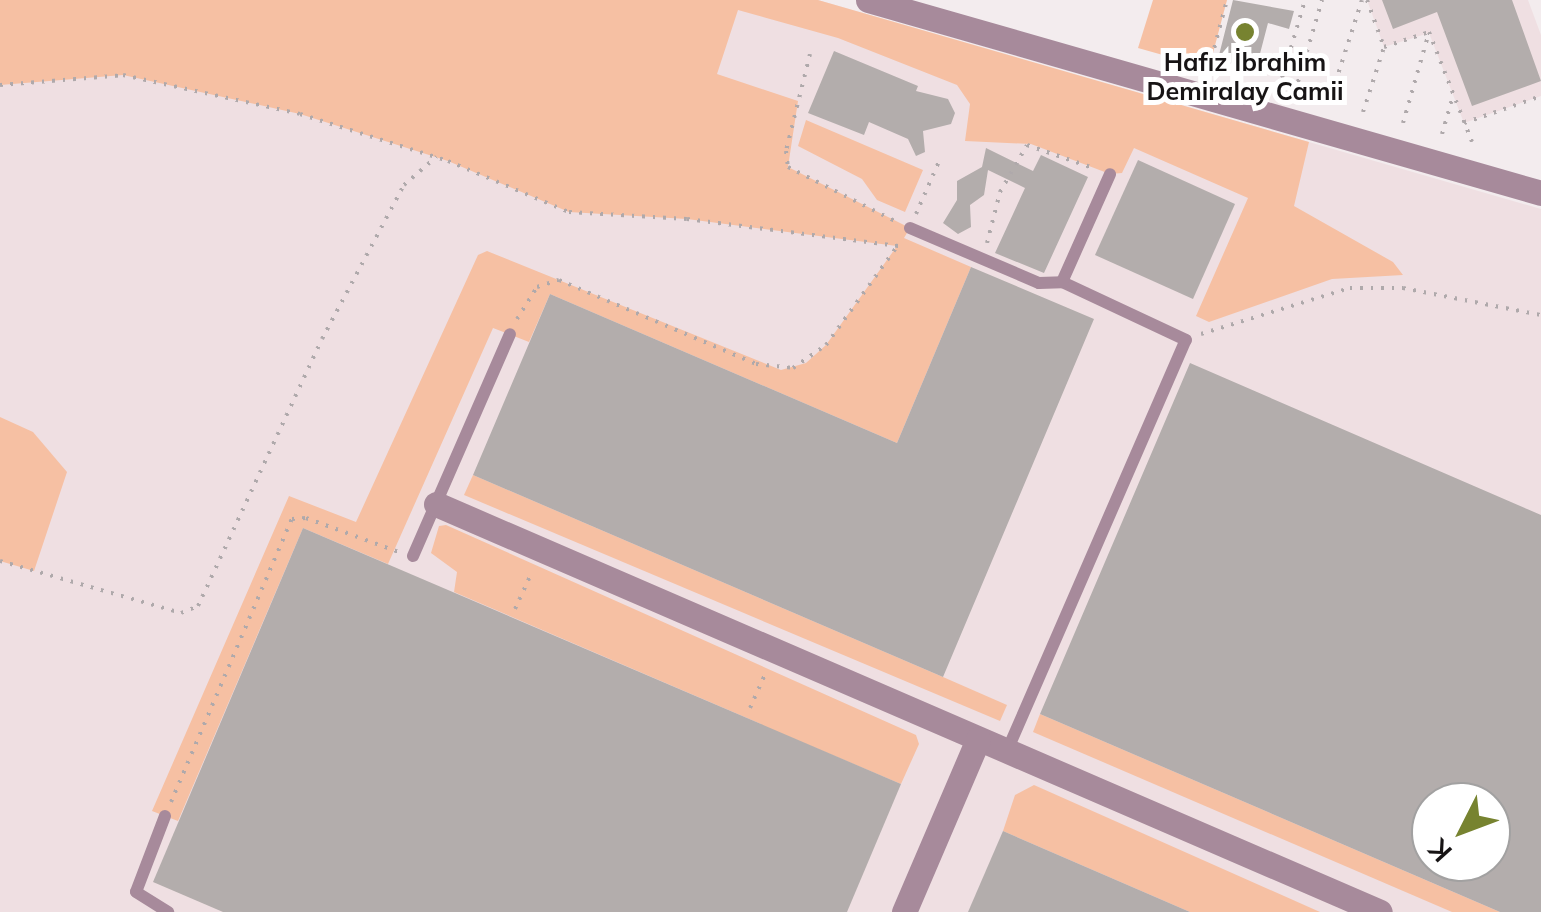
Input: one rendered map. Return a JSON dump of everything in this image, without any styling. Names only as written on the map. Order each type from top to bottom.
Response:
[{"type":"street","points":[[870,0],[1541,193]]},
{"type":"street","points":[[436,504],[1380,912]]},
{"type":"street","points":[[904,912],[978,738]]},
{"type":"lane","points":[[1062,282],[1110,174]]},
{"type":"lane","points":[[910,228],[1039,283],[1062,282],[1186,340],[1007,751]]},
{"type":"lane","points":[[413,556],[510,334]]},
{"type":"lane","points":[[165,816],[136,892],[168,912]]},
{"type":"path","points":[[1209,68],[1227,0]]},
{"type":"path","points":[[1279,88],[1305,0]]},
{"type":"path","points":[[1295,92],[1322,0]]},
{"type":"path","points":[[1364,0],[1384,47],[1364,112]]},
{"type":"path","points":[[1329,102],[1364,0]]},
{"type":"path","points":[[1384,47],[1429,32]]},
{"type":"path","points":[[1429,32],[1472,142]]},
{"type":"path","points":[[1403,123],[1429,32]]},
{"type":"path","points":[[810,54],[788,167],[910,228]]},
{"type":"path","points":[[0,85],[123,75],[300,114],[436,157],[569,212],[688,219],[898,246]]},
{"type":"path","points":[[1442,134],[1453,96]]},
{"type":"path","points":[[1464,123],[1541,96]]},
{"type":"path","points":[[984,259],[1000,192],[1027,145],[1110,174]]},
{"type":"path","points":[[0,561],[181,613],[198,606],[340,304],[404,184],[436,157]]},
{"type":"path","points":[[510,334],[530,295],[551,279],[756,364],[794,368],[826,345],[898,246],[910,228],[940,158]]},
{"type":"path","points":[[1186,340],[1350,288],[1402,288],[1541,315]]},
{"type":"path","points":[[165,816],[292,519],[306,518],[413,556]]},
{"type":"path","points":[[516,608],[542,550]]},
{"type":"path","points":[[750,708],[775,651]]},
{"type":"shaded area","points":[[0,0],[818,0],[1541,209],[1541,912],[0,912]]},
{"type":"shaded area","points":[[0,0],[818,0],[1309,142],[1294,206],[1393,262],[1403,275],[1332,279],[1209,322],[1196,316],[1248,198],[1134,148],[1122,173],[1110,174],[1031,144],[965,141],[970,104],[957,85],[838,38],[738,10],[717,74],[798,101],[788,167],[910,228],[904,238],[971,267],[897,443],[550,294],[529,342],[493,328],[388,564],[303,528],[178,821],[152,811],[289,496],[356,522],[478,255],[487,251],[781,370],[806,363],[826,345],[897,246],[687,219],[569,212],[448,161],[300,114],[123,75],[0,85]]},
{"type":"shaded area","points":[[1153,0],[1227,0],[1209,68],[1138,48]]},
{"type":"shaded area","points":[[1367,0],[1528,0],[1541,35],[1541,96],[1464,123],[1429,33],[1384,47]]},
{"type":"shaded area","points":[[806,120],[923,170],[905,212],[877,200],[862,179],[798,146]]},
{"type":"shaded area","points":[[0,417],[33,432],[67,472],[34,571],[0,561]]},
{"type":"shaded area","points":[[473,475],[1007,705],[1000,721],[464,495]]},
{"type":"shaded area","points":[[446,525],[916,735],[919,744],[901,784],[780,733],[682,912],[761,724],[454,592],[457,572],[431,553],[439,526]]},
{"type":"shaded area","points":[[1040,714],[1411,874],[1411,882],[1430,882],[1500,912],[1452,912],[1033,732]]},
{"type":"shaded area","points":[[1034,785],[1320,912],[1190,912],[1003,831],[1015,795]]},
{"type":"building","name":"Hafız İbrahim Demiralay Camii","points":[[1233,0],[1294,11],[1289,29],[1268,23],[1256,69],[1218,59]]},
{"type":"building","points":[[1382,0],[1512,0],[1541,81],[1472,106],[1437,12],[1393,29]]},
{"type":"building","points":[[834,51],[918,86],[916,91],[948,99],[955,113],[951,124],[923,131],[925,152],[916,156],[908,139],[869,122],[864,135],[808,113]]},
{"type":"building","points":[[986,148],[1033,171],[1041,155],[1088,177],[1044,273],[995,253],[1025,188],[988,170],[984,195],[970,205],[971,227],[958,234],[943,223],[957,200],[957,181],[982,167]]},
{"type":"building","points":[[1138,160],[1235,204],[1193,299],[1095,255]]},
{"type":"building","points":[[971,267],[1094,319],[943,677],[473,475],[550,294],[897,443]]},
{"type":"building","points":[[1190,363],[1541,515],[1541,912],[1500,912],[1430,882],[1511,882],[1511,782],[1411,782],[1411,874],[1040,714]]},
{"type":"building","points":[[303,528],[901,784],[847,912],[223,912],[153,882]]},
{"type":"building","points":[[1003,831],[1190,912],[968,912]]},
{"type":"place","name":"Hafız İbrahim Demiralay Camii","points":[[1245,32]]}]
